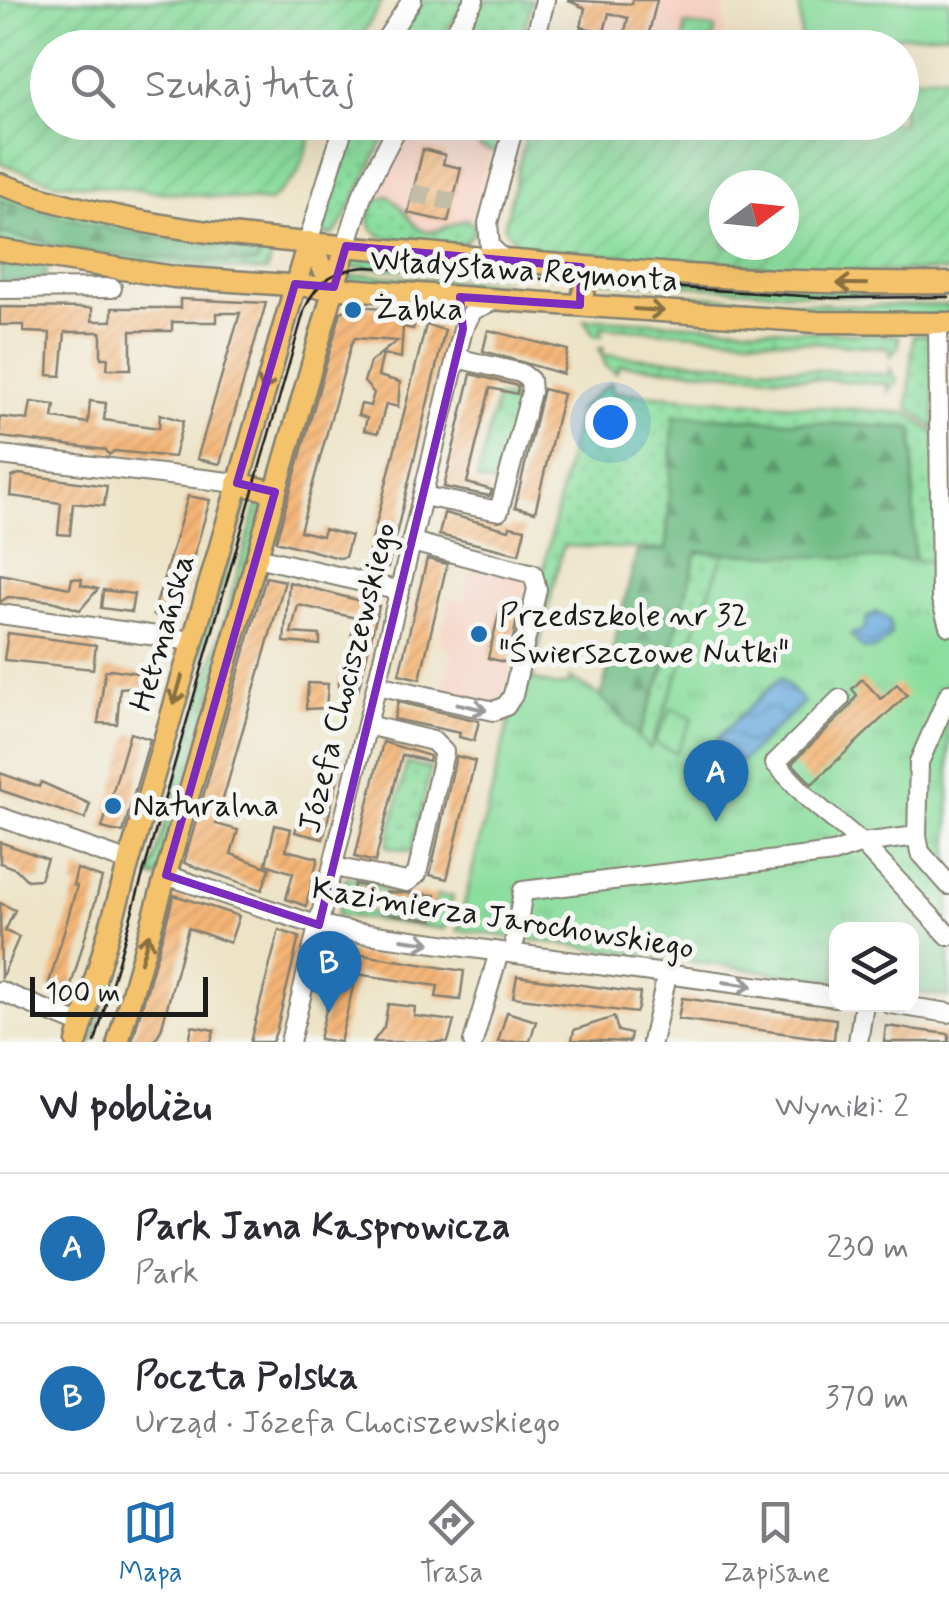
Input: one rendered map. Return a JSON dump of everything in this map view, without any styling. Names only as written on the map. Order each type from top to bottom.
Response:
[{"type":"main road","points":[[0,184],[126,221],[305,263],[334,288]]},
{"type":"main road","points":[[118,1042],[346,246]]},
{"type":"main road","name":"Władysława Reymonta","points":[[944,323],[817,322],[334,288],[305,263],[346,246],[838,284],[949,283]]},
{"type":"main road","points":[[0,250],[174,277],[271,282],[305,263]]},
{"type":"main road","name":"Hetmańska","points":[[80,1034],[237,484],[305,263]]},
{"type":"main road","points":[[580,305],[587,278],[581,266]]},
{"type":"main road","points":[[237,484],[275,492]]},
{"type":"street","points":[[392,30],[412,0]]},
{"type":"street","points":[[456,30],[474,0]]},
{"type":"street","points":[[538,30],[545,0]]},
{"type":"street","points":[[305,263],[341,140]]},
{"type":"street","points":[[346,246],[364,192],[391,140]]},
{"type":"street","points":[[505,260],[490,246],[488,223],[510,140]]},
{"type":"street","points":[[447,254],[473,242],[488,223]]},
{"type":"street","points":[[0,288],[112,288]]},
{"type":"street","points":[[442,296],[460,310],[463,328]]},
{"type":"street","points":[[463,328],[479,306],[495,300]]},
{"type":"street","points":[[944,323],[941,599],[949,626]]},
{"type":"street","name":"Józefa Chociszewskiego","points":[[290,1042],[463,328]]},
{"type":"street","points":[[423,496],[499,510],[531,392],[530,380],[520,373],[456,358]]},
{"type":"street","points":[[0,455],[237,484]]},
{"type":"street","points":[[377,685],[494,711],[506,706],[512,695],[537,589],[533,574],[412,542]]},
{"type":"street","points":[[257,557],[400,592]]},
{"type":"street","points":[[0,614],[192,641]]},
{"type":"street","points":[[949,694],[919,762],[917,836],[920,852],[949,885]]},
{"type":"street","points":[[840,698],[775,763],[834,821],[862,842],[949,936]]},
{"type":"street","points":[[334,867],[407,882],[416,874],[444,752],[433,741],[368,725]]},
{"type":"street","points":[[0,817],[128,862]]},
{"type":"street","points":[[515,940],[522,892],[833,854],[862,842],[917,836]]},
{"type":"street","name":"Kazimierza Jarochowskiego","points":[[166,875],[320,925],[829,996]]},
{"type":"street","points":[[473,1042],[498,952]]},
{"type":"street","points":[[652,1042],[667,975]]},
{"type":"street","points":[[0,991],[80,1034]]},
{"type":"street","points":[[919,1008],[949,1012]]},
{"type":"street","points":[[858,1042],[863,1012]]},
{"type":"highlighted area","points":[[346,246],[581,267],[580,305],[460,297],[463,329],[319,925],[166,875],[275,492],[237,483],[295,284],[334,287]]},
{"type":"shaded area","points":[[576,0],[725,0],[724,30],[580,30],[585,9],[575,6]]},
{"type":"shaded area","points":[[402,140],[492,140],[468,240],[464,243],[382,239],[370,226],[372,206]]},
{"type":"shaded area","name":"Przedszkole nr 32 \"Świerszczowe Nutki\"","points":[[472,562],[529,580],[516,650],[500,702],[492,704],[442,693],[453,650],[439,646],[450,598],[464,601]]},
{"type":"green space","points":[[0,0],[383,0],[365,30],[30,30],[30,140],[310,140],[297,175],[269,202],[54,182],[0,163]]},
{"type":"green space","points":[[421,0],[466,0],[448,30],[402,30]]},
{"type":"green space","points":[[481,0],[532,0],[524,30],[464,30]]},
{"type":"green space","points":[[799,0],[949,0],[949,33],[800,30]]},
{"type":"green space","points":[[685,25],[715,28],[715,30],[685,30]]},
{"type":"green space","points":[[949,75],[949,271],[839,272],[523,249],[504,228],[525,140],[919,140],[919,77]]},
{"type":"green space","points":[[350,140],[384,140],[342,224],[333,235],[325,235],[323,227]]},
{"type":"green space","points":[[480,140],[504,140],[498,153],[479,147]]},
{"type":"green space","points":[[0,191],[275,246],[267,271],[261,271],[108,260],[0,243]]},
{"type":"green space","points":[[388,196],[424,231],[466,219],[474,225],[474,233],[464,243],[453,245],[392,240],[379,235],[371,227],[370,215],[377,199]]},
{"type":"green space","points":[[0,200],[112,230],[258,252],[260,259],[254,264],[90,253],[0,233]]},
{"type":"green space","points":[[0,257],[48,266],[44,282],[0,282]]},
{"type":"green space","points":[[351,257],[504,268],[504,274],[347,267]]},
{"type":"green space","points":[[599,276],[949,290],[949,296],[861,297],[596,280]]},
{"type":"green space","points":[[345,277],[504,283],[503,294],[353,282]]},
{"type":"green space","points":[[591,289],[861,306],[949,305],[949,316],[860,317],[594,297]]},
{"type":"green space","points":[[584,320],[899,336],[898,348],[890,356],[890,348],[601,327],[602,336],[594,335]]},
{"type":"green space","points":[[913,335],[934,335],[935,429],[908,407]]},
{"type":"green space","points":[[603,347],[603,355],[888,375],[890,368],[897,381],[888,392],[888,384],[620,365],[616,373],[606,366],[599,349]]},
{"type":"green space","points":[[611,383],[613,392],[908,413],[935,434],[949,655],[458,930],[526,651],[538,653],[532,679],[556,686],[570,684],[570,678],[601,697],[638,736],[670,654],[696,552],[675,415],[666,550],[563,546],[538,651],[526,648],[579,408]]},
{"type":"green space","points":[[497,397],[518,401],[499,485],[477,480]]},
{"type":"green space","points":[[674,415],[913,428],[914,561],[697,552],[670,654],[638,737],[601,697],[637,552],[666,550]]},
{"type":"green space","points":[[240,494],[248,496],[139,874],[133,872]]},
{"type":"green space","points":[[259,499],[267,501],[158,879],[150,877]]},
{"type":"green space","points":[[724,553],[931,561],[934,601],[949,601],[949,997],[919,992],[919,922],[829,922],[829,980],[458,930],[520,676],[556,686],[570,684],[570,678],[601,697],[650,749]]},
{"type":"green space","points":[[672,708],[693,718],[676,753],[654,742]]},
{"type":"green space","points":[[407,763],[431,769],[411,852],[387,846]]},
{"type":"green space","points":[[346,877],[395,885],[392,893],[355,884],[352,909],[432,920],[436,895],[453,897],[445,929],[337,915]]},
{"type":"green space","points":[[131,878],[138,880],[93,1042],[84,1042]]},
{"type":"water","points":[[877,612],[890,621],[891,635],[876,649],[863,649],[850,634],[864,630],[867,617]]},
{"type":"water","points":[[780,678],[804,702],[740,763],[716,739]]},
{"type":"building","points":[[567,0],[632,4],[633,0],[657,0],[650,30],[625,30],[628,18],[609,13],[605,30],[581,27],[585,8]]},
{"type":"building","points":[[423,149],[445,155],[443,164],[461,168],[448,222],[408,213]]},
{"type":"building","points":[[180,299],[266,303],[220,464],[197,459],[240,313],[217,313],[217,322],[172,322],[172,331],[131,331],[131,369],[107,369],[108,358],[101,358],[101,332],[65,332],[61,376],[48,375],[50,333],[24,332],[24,325],[0,325],[0,307],[92,308],[92,321],[112,321],[112,308],[180,308]]},
{"type":"building","points":[[356,306],[396,309],[396,316],[415,320],[413,329],[403,327],[401,358],[383,354],[378,376],[400,382],[398,407],[386,404],[378,433],[364,430],[367,418],[358,415],[361,404],[370,406],[374,393],[364,382],[370,362],[397,341],[355,338],[351,345],[300,531],[322,536],[324,529],[351,536],[345,557],[339,558],[276,541],[341,312]]},
{"type":"building","points":[[426,325],[445,330],[388,568],[378,567],[366,564]]},
{"type":"building","points":[[488,330],[568,350],[563,374],[483,351]]},
{"type":"building","points":[[471,374],[518,386],[517,394],[490,388],[467,483],[492,490],[490,496],[444,487]]},
{"type":"building","points":[[543,389],[563,394],[535,512],[515,507]]},
{"type":"building","points":[[90,401],[106,403],[104,420],[159,428],[160,414],[183,421],[174,457],[114,451],[109,455],[106,450],[0,437],[0,417],[28,420],[31,402],[55,405],[53,418],[88,423]]},
{"type":"building","points":[[19,474],[107,486],[104,506],[73,503],[70,535],[58,534],[61,503],[10,496],[12,477]]},
{"type":"building","points":[[188,496],[210,500],[175,621],[153,615]]},
{"type":"building","points":[[444,513],[509,530],[510,526],[525,529],[519,554],[439,535]]},
{"type":"building","points":[[427,559],[447,564],[420,679],[399,674]]},
{"type":"building","points":[[0,574],[70,588],[72,578],[82,579],[81,585],[98,589],[80,610],[52,601],[8,597],[0,602]]},
{"type":"building","points":[[266,577],[285,581],[216,824],[238,830],[231,854],[270,868],[262,890],[184,863]]},
{"type":"building","points":[[289,582],[379,606],[358,691],[338,686],[356,618],[298,605],[291,633],[320,635],[320,645],[284,642]]},
{"type":"building","points":[[103,590],[134,594],[131,612],[101,608]]},
{"type":"building","points":[[500,610],[518,614],[508,663],[488,658]]},
{"type":"building","points":[[8,633],[96,645],[93,669],[4,660]]},
{"type":"building","points":[[105,671],[150,675],[148,686],[120,688],[117,724],[98,723]]},
{"type":"building","points":[[862,679],[881,699],[897,684],[907,695],[812,784],[792,763],[849,708],[857,695],[852,689]]},
{"type":"building","points":[[308,683],[328,684],[326,708],[306,709]]},
{"type":"building","points":[[398,702],[479,721],[474,741],[459,737],[460,733],[394,719]]},
{"type":"building","points":[[130,733],[150,739],[123,832],[114,831],[102,828]]},
{"type":"building","points":[[383,742],[430,756],[429,761],[402,755],[375,862],[355,857]]},
{"type":"building","points":[[456,756],[475,761],[447,879],[430,875]]},
{"type":"building","points":[[322,768],[340,770],[323,839],[295,832],[298,823],[307,825]]},
{"type":"building","points":[[0,773],[39,787],[41,782],[90,804],[85,819],[0,790]]},
{"type":"building","points":[[275,825],[291,829],[286,850],[318,858],[306,906],[286,899],[293,873],[266,864]]},
{"type":"building","points":[[0,842],[47,859],[40,879],[27,880],[16,869],[0,863]]},
{"type":"building","points":[[77,869],[102,878],[69,993],[48,987],[77,886],[73,885]]},
{"type":"building","points":[[354,884],[369,887],[364,910],[351,909]]},
{"type":"building","points":[[386,892],[436,895],[433,920],[381,913]]},
{"type":"building","points":[[174,895],[239,916],[230,943],[188,928],[161,1030],[154,1042],[132,1042]]},
{"type":"building","points":[[0,903],[15,910],[5,931],[19,937],[1,979]]},
{"type":"building","points":[[279,930],[299,937],[276,1032],[272,1042],[250,1042]]},
{"type":"building","points":[[344,952],[464,971],[460,1000],[436,997],[438,986],[356,974],[340,1042],[319,1039],[338,960],[342,961]]},
{"type":"building","points":[[517,976],[640,993],[638,1008],[636,1013],[513,997]]},
{"type":"building","points":[[682,998],[836,1019],[834,1040],[678,1019]]},
{"type":"building","points":[[388,1004],[415,1007],[414,1016],[454,1021],[448,1042],[373,1042],[384,1027]]},
{"type":"building","points":[[507,1012],[536,1021],[530,1041],[498,1042]]},
{"type":"building","points":[[614,1017],[618,1031],[631,1034],[629,1042],[572,1040],[574,1030]]},
{"type":"building","points":[[192,1026],[214,1030],[211,1042],[189,1042]]},
{"type":"building","points":[[886,1026],[949,1034],[949,1042],[884,1042]]},
{"type":"tunnel","points":[[412,193],[454,202]]},
{"type":"tram line","points":[[95,1042],[305,308],[322,283],[346,270],[367,267],[832,298],[949,297]]},
{"type":"place","name":"Żabka","points":[[353,310]]},
{"type":"place","name":"Przedszkole nr 32 \"Świerszczowe Nutki\"","points":[[479,634]]},
{"type":"place","name":"Naturalna","points":[[113,806]]},
{"type":"place","name":"Park Jana Kasprowicza","points":[[716,822]]},
{"type":"place","name":"Poczta Polska","points":[[329,1013]]}]
